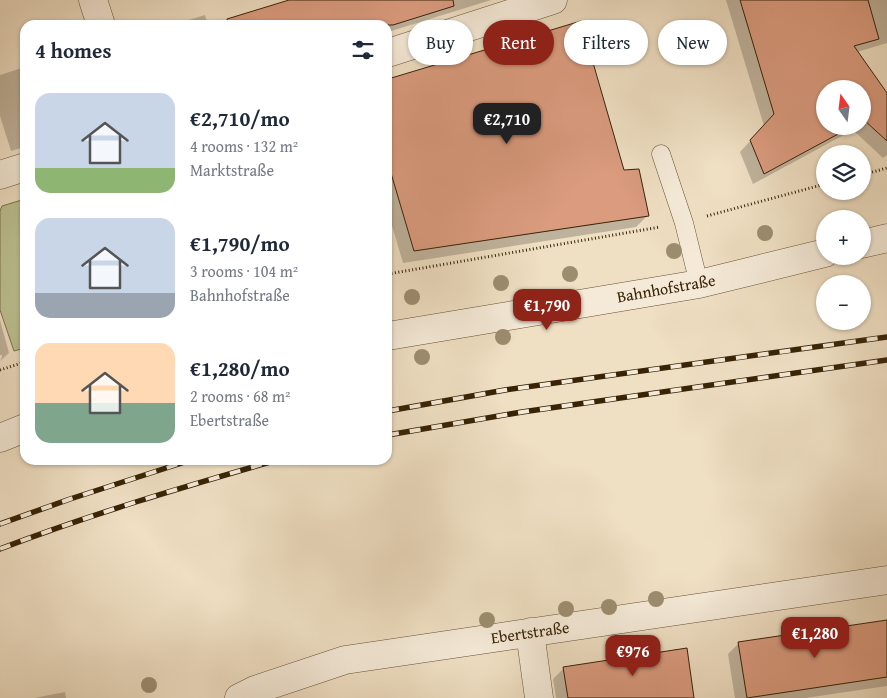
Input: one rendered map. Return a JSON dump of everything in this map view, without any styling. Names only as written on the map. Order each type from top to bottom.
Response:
[{"type":"street","points":[[93,0],[99,20]]},
{"type":"street","points":[[392,52],[553,0]]},
{"type":"street","points":[[0,175],[20,169]]},
{"type":"street","points":[[871,242],[887,238]]},
{"type":"street","name":"Bahnhofstraße","points":[[392,335],[699,284],[816,256]]},
{"type":"street","points":[[0,438],[20,430]]},
{"type":"street","name":"Ebertstraße","points":[[239,698],[255,690],[345,660],[887,580]]},
{"type":"street","points":[[530,632],[539,698]]},
{"type":"lane","points":[[661,154],[684,223],[699,284]]},
{"type":"path","points":[[871,172],[887,168]]},
{"type":"path","points":[[392,273],[684,223],[816,186]]},
{"type":"path","points":[[0,370],[20,364]]},
{"type":"green space","points":[[20,201],[20,349],[14,351],[0,310],[0,211],[2,206]]},
{"type":"building","points":[[289,0],[453,0],[454,6],[393,25],[392,20],[227,20]]},
{"type":"building","points":[[740,0],[868,0],[879,39],[854,46],[887,93],[887,141],[871,126],[871,80],[816,80],[816,135],[836,135],[764,174],[750,140],[774,114]]},
{"type":"building","points":[[564,26],[564,65],[594,65],[624,170],[639,169],[649,216],[414,251],[392,177],[392,78],[435,65],[473,65],[473,53],[483,50],[483,65],[554,65],[554,29]]},
{"type":"building","points":[[887,620],[887,677],[747,698],[738,642]]},
{"type":"building","points":[[687,648],[694,698],[568,698],[563,667]]},
{"type":"railway","points":[[392,410],[505,390],[887,337]]},
{"type":"railway","points":[[392,434],[522,412],[887,360]]},
{"type":"railway","points":[[0,524],[175,465]]},
{"type":"railway","points":[[0,549],[103,513],[260,465]]}]
